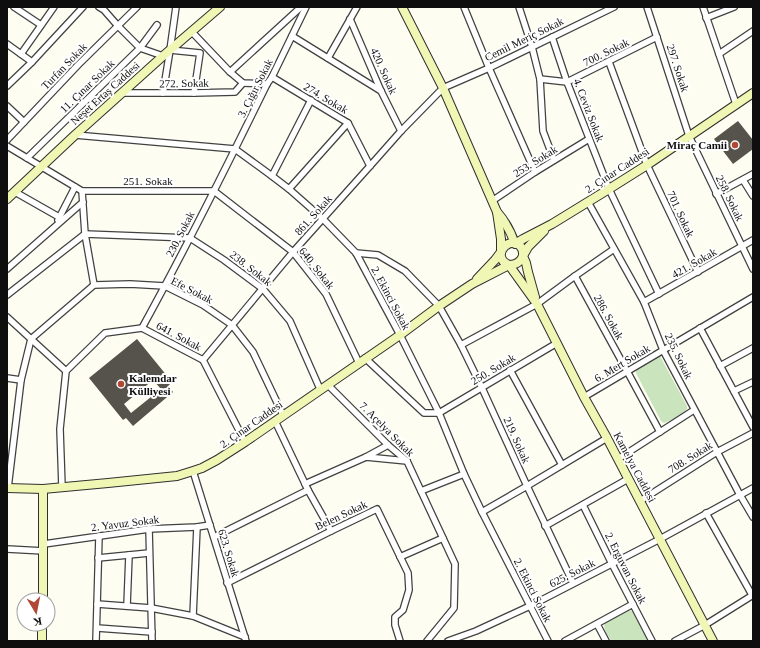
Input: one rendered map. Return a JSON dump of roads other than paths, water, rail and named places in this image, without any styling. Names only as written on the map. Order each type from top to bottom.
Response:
[{"type":"main road","name":"Neşet Ertaş Caddesi","points":[[7,199],[163,56],[220,7]]},
{"type":"main road","points":[[402,7],[443,88],[497,212],[501,258],[509,265],[537,304]]},
{"type":"main road","name":"2. Çınar Caddesi","points":[[552,224],[647,165],[753,94]]},
{"type":"main road","points":[[497,212],[504,219],[512,234],[515,244]]},
{"type":"main road","points":[[515,244],[552,224]]},
{"type":"main road","points":[[472,284],[509,265],[519,262],[528,247],[552,224]]},
{"type":"main road","points":[[472,284],[495,260],[505,245],[512,243],[520,247],[523,253],[537,304]]},
{"type":"main road","name":"2. Çınar Caddesi","points":[[7,488],[43,489],[177,476],[193,472],[217,460],[245,442],[400,335],[438,306],[472,284]]},
{"type":"main road","name":"Kamelya Caddesi","points":[[537,304],[584,397],[713,641]]},
{"type":"main road","points":[[43,489],[43,592]]},
{"type":"street","points":[[14,7],[41,25]]},
{"type":"street","points":[[21,54],[54,7]]},
{"type":"street","points":[[7,86],[32,62],[83,7]]},
{"type":"street","points":[[99,7],[104,10],[140,48],[163,56]]},
{"type":"street","name":"Turfan Sokak","points":[[7,140],[78,65],[137,7]]},
{"type":"street","points":[[162,93],[176,7]]},
{"type":"street","points":[[230,72],[301,7]]},
{"type":"street","name":"3. Çığır Sokak","points":[[235,149],[306,7]]},
{"type":"street","points":[[328,58],[357,7]]},
{"type":"street","points":[[464,7],[535,172]]},
{"type":"street","points":[[519,7],[532,47],[540,79],[543,131],[554,160]]},
{"type":"street","name":"Cemil Meriç Sokak","points":[[443,88],[489,68],[614,7]]},
{"type":"street","name":"297. Sokak","points":[[647,7],[689,136]]},
{"type":"street","points":[[703,7],[736,104]]},
{"type":"street","points":[[706,18],[734,7]]},
{"type":"street","name":"420. Sokak","points":[[350,19],[381,91],[401,130]]},
{"type":"street","name":"11. Çınar Sokak","points":[[27,158],[140,48],[157,25]]},
{"type":"street","points":[[719,54],[753,31]]},
{"type":"street","points":[[192,32],[230,72],[243,83],[267,84]]},
{"type":"street","points":[[292,36],[381,91]]},
{"type":"street","name":"4. Ceviz Sokak","points":[[552,37],[567,82],[609,189]]},
{"type":"street","name":"700. Sokak","points":[[567,82],[657,38]]},
{"type":"street","points":[[7,44],[32,62]]},
{"type":"street","points":[[170,50],[200,53],[194,93]]},
{"type":"street","name":"701. Sokak","points":[[609,62],[647,165],[698,272]]},
{"type":"street","name":"274. Sokak","points":[[272,77],[348,123],[370,166]]},
{"type":"street","points":[[540,79],[567,82]]},
{"type":"street","name":"272. Sokak","points":[[122,93],[234,92],[243,83]]},
{"type":"street","name":"861. Sokak","points":[[203,360],[294,252],[401,130],[443,88]]},
{"type":"street","points":[[272,176],[311,100]]},
{"type":"street","points":[[7,106],[24,122]]},
{"type":"street","points":[[288,189],[348,123]]},
{"type":"street","points":[[75,136],[235,149]]},
{"type":"street","name":"258. Sokak","points":[[689,136],[753,269]]},
{"type":"street","name":"253. Sokak","points":[[492,200],[589,139]]},
{"type":"street","points":[[7,146],[82,191],[86,234],[94,285],[31,339],[20,380],[7,488]]},
{"type":"street","name":"2. Ekinci Sokak","points":[[235,149],[288,189],[323,219],[356,252],[439,413],[464,474],[482,512],[548,641]]},
{"type":"street","name":"230. Sokak","points":[[142,328],[235,149]]},
{"type":"street","points":[[716,194],[753,174]]},
{"type":"street","points":[[743,180],[753,196]]},
{"type":"street","points":[[54,228],[75,187]]},
{"type":"street","points":[[609,189],[659,294]]},
{"type":"street","name":"251. Sokak","points":[[82,191],[214,191]]},
{"type":"street","name":"640. Sokak","points":[[214,191],[294,252],[326,294],[362,361]]},
{"type":"street","points":[[15,192],[59,217]]},
{"type":"street","points":[[7,269],[83,202]]},
{"type":"street","name":"235. Sokak","points":[[588,202],[644,302],[663,350],[753,517]]},
{"type":"street","points":[[7,295],[86,234],[190,238]]},
{"type":"street","name":"238. Sokak","points":[[190,238],[224,260],[263,289],[290,321],[320,389]]},
{"type":"street","name":"421. Sokak","points":[[644,302],[753,240]]},
{"type":"street","points":[[461,345],[537,304],[574,276],[614,249]]},
{"type":"street","name":"219. Sokak","points":[[356,252],[378,255],[405,271],[438,306],[461,345],[482,388],[545,526],[573,583]]},
{"type":"street","name":"286. Sokak","points":[[574,276],[660,432]]},
{"type":"street","name":"Efe Sokak","points":[[94,285],[130,284],[165,286],[203,306],[232,325],[253,352],[283,415]]},
{"type":"street","name":"6. Mert Sokak","points":[[584,397],[753,297]]},
{"type":"street","points":[[7,317],[66,372],[60,429],[62,487]]},
{"type":"street","name":"641. Sokak","points":[[66,372],[105,333],[142,328],[203,360],[245,442]]},
{"type":"street","points":[[700,328],[753,427]]},
{"type":"street","name":"250. Sokak","points":[[439,413],[557,343]]},
{"type":"street","points":[[720,366],[753,348]]},
{"type":"street","points":[[362,361],[424,413],[439,413]]},
{"type":"street","points":[[510,370],[562,465]]},
{"type":"street","points":[[7,378],[20,380]]},
{"type":"street","points":[[734,391],[753,382]]},
{"type":"street","name":"7. Açelya Sokak","points":[[328,384],[388,445],[407,461],[455,564],[454,608],[427,641]]},
{"type":"street","points":[[618,459],[694,410]]},
{"type":"street","points":[[275,421],[307,487],[331,530]]},
{"type":"street","name":"708. Sokak","points":[[640,501],[717,452],[753,433]]},
{"type":"street","points":[[482,512],[607,438]]},
{"type":"street","points":[[214,537],[388,445]]},
{"type":"street","points":[[366,457],[407,461]]},
{"type":"street","name":"623. Sokak","points":[[193,472],[246,639]]},
{"type":"street","points":[[421,491],[464,474]]},
{"type":"street","points":[[545,526],[628,480]]},
{"type":"street","name":"625. Sokak","points":[[448,641],[476,631],[530,606],[660,539],[753,488]]},
{"type":"street","name":"2. Erguvan Sokak","points":[[582,505],[652,641]]},
{"type":"street","name":"Belen Sokak","points":[[227,583],[331,530],[377,509],[408,573],[409,590],[403,610],[395,617],[395,625],[400,641]]},
{"type":"street","points":[[675,641],[705,625],[753,595],[706,513]]},
{"type":"street","name":"2. Yavuz Sokak","points":[[7,550],[44,548],[99,536],[149,529],[210,525]]},
{"type":"street","points":[[193,616],[197,527]]},
{"type":"street","points":[[149,529],[152,641]]},
{"type":"street","points":[[96,641],[99,536]]},
{"type":"street","points":[[400,557],[443,538]]},
{"type":"street","points":[[98,558],[149,553]]},
{"type":"street","points":[[127,606],[129,555]]},
{"type":"street","points":[[97,604],[151,608],[193,616],[246,639]]},
{"type":"street","points":[[565,641],[633,604]]},
{"type":"street","points":[[597,624],[606,641]]},
{"type":"street","points":[[97,628],[152,632]]},
{"type":"place","name":"Miraç Camii","points":[[735,145]]},
{"type":"place","name":"Kalemdar Külliyesi","points":[[121,384]]}]
